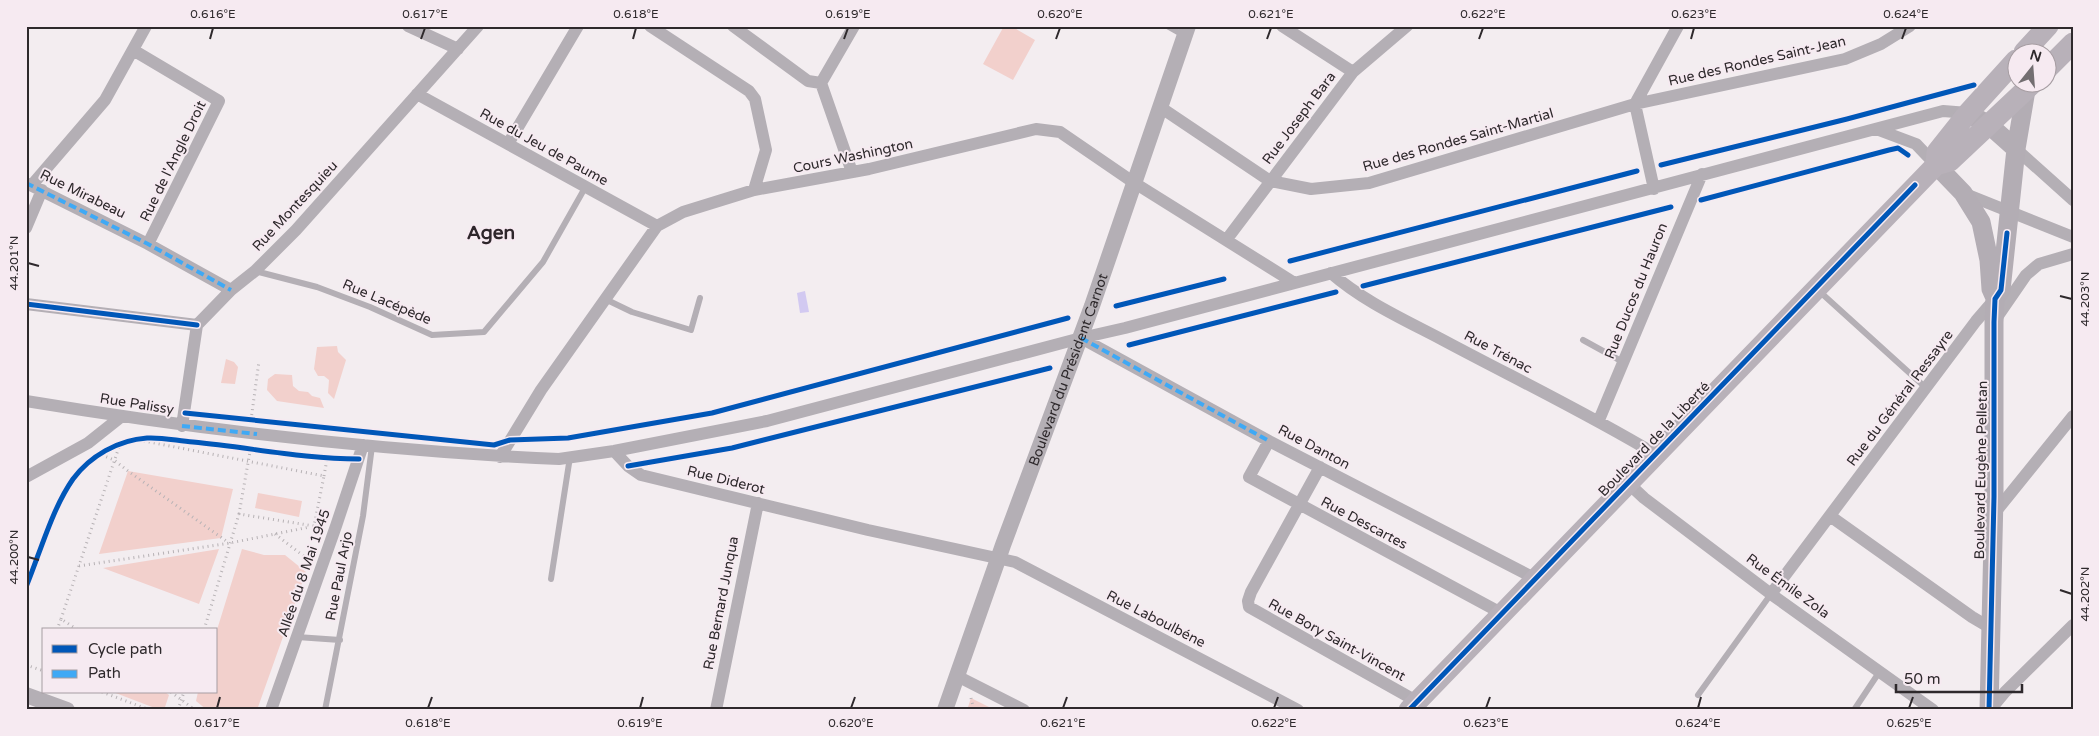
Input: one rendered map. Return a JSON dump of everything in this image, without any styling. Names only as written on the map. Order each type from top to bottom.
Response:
[{"type":"main road","points":[[2033,42],[2048,26]]},
{"type":"main road","points":[[2056,60],[2073,43]]},
{"type":"main road","name":"Boulevard de la Liberté","points":[[1414,706],[1655,454],[1936,165],[1937,152],[1968,113],[2006,71]]},
{"type":"main road","points":[[1995,299],[1990,289],[1989,260],[1981,222],[1963,193],[1936,165],[1950,161],[2023,92]]},
{"type":"main road","name":"Boulevard Eugène Pelletan","points":[[1990,710],[1989,627],[1993,516],[1995,299],[2001,290],[2016,149],[2029,92]]},
{"type":"main road","points":[[1968,113],[1988,124],[2016,149]]},
{"type":"street","points":[[26,228],[34,186],[105,100],[146,26]]},
{"type":"street","points":[[408,26],[458,49]]},
{"type":"street","name":"Rue Montesquieu","points":[[197,325],[231,290],[255,271],[296,230],[478,26]]},
{"type":"street","points":[[508,144],[578,26]]},
{"type":"street","points":[[650,26],[749,91],[755,99],[766,150],[754,190]]},
{"type":"street","points":[[733,26],[808,81],[821,83]]},
{"type":"street","points":[[852,172],[821,83],[854,26]]},
{"type":"street","points":[[1282,26],[1353,72]]},
{"type":"street","name":"Rue Joseph Bara","points":[[1227,240],[1353,72],[1407,26]]},
{"type":"street","points":[[1654,189],[1634,104],[1678,26]]},
{"type":"street","name":"Rue des Rondes Saint-Jean","points":[[1634,104],[1845,59],[1880,44],[1910,26]]},
{"type":"street","name":"Boulevard du Président Carnot","points":[[945,710],[1081,338],[1186,31]]},
{"type":"street","name":"Rue de l'Angle Droit","points":[[133,50],[219,101],[148,244]]},
{"type":"street","name":"Rue du Jeu de Paume","points":[[417,94],[657,226]]},
{"type":"street","points":[[367,445],[500,456],[570,457],[614,451],[767,421],[1654,189],[1702,174],[1943,111],[1984,95]]},
{"type":"street","name":"Rue des Rondes Saint-Martial","points":[[1160,107],[1270,181],[1311,189],[1369,183],[1634,104]]},
{"type":"street","points":[[1943,111],[1968,113]]},
{"type":"street","name":"Cours Washington","points":[[500,456],[541,390],[657,226],[683,212],[754,190],[852,172],[1036,129],[1060,132],[1134,182],[1293,282]]},
{"type":"street","points":[[1876,129],[1916,144],[1936,165]]},
{"type":"street","points":[[2016,149],[2073,200]]},
{"type":"street","name":"Rue Ducos du Hauron","points":[[1599,420],[1702,174]]},
{"type":"street","name":"Rue Mirabeau","points":[[34,186],[148,244],[231,290]]},
{"type":"street","points":[[1963,193],[2073,237]]},
{"type":"street","points":[[1994,322],[2026,274],[2039,264],[2073,254]]},
{"type":"street","name":"Rue Trénac","points":[[1331,273],[1349,288],[1382,308],[1599,420],[1655,454]]},
{"type":"street","name":"Rue du Général Ressayre","points":[[1772,594],[1926,387],[1995,299]]},
{"type":"street","points":[[26,304],[197,325],[182,426]]},
{"type":"street","name":"Rue Danton","points":[[1081,338],[1269,441],[1536,579]]},
{"type":"street","name":"Rue Palissy","points":[[26,401],[182,426],[367,445]]},
{"type":"street","points":[[26,478],[88,443],[122,416]]},
{"type":"street","points":[[1993,516],[2073,416]]},
{"type":"street","name":"Rue Descartes","points":[[1269,441],[1249,477],[1503,614]]},
{"type":"street","name":"Allée du 8 Mai 1945","points":[[271,710],[367,445]]},
{"type":"street","name":"Rue Diderot","points":[[614,451],[628,466],[641,475],[999,558]]},
{"type":"street","name":"Rue Bory Saint-Vincent","points":[[1320,467],[1252,592],[1248,601],[1249,607],[1414,706]]},
{"type":"street","name":"Rue Émile Zola","points":[[1628,483],[1644,498],[1772,594],[1933,710]]},
{"type":"street","name":"Rue Bernard Junqua","points":[[716,710],[758,503]]},
{"type":"street","points":[[1830,516],[1972,617],[1989,627]]},
{"type":"street","name":"Rue Laboulbéne","points":[[999,558],[1015,562],[1298,710]]},
{"type":"street","points":[[1990,710],[2005,692],[2073,625]]},
{"type":"street","points":[[957,676],[1024,710]]},
{"type":"street","points":[[26,695],[68,710]]},
{"type":"lane","points":[[1167,26],[1186,31]]},
{"type":"lane","name":"Rue Lacépède","points":[[255,271],[317,287],[370,307],[432,335],[484,332],[543,262],[586,186]]},
{"type":"lane","points":[[1816,288],[1926,387]]},
{"type":"lane","points":[[605,299],[632,312],[691,330],[700,298]]},
{"type":"lane","points":[[1583,340],[1623,362]]},
{"type":"lane","name":"Rue Paul Arjo","points":[[325,710],[363,516],[367,445]]},
{"type":"lane","points":[[551,579],[570,457]]},
{"type":"lane","points":[[1698,695],[1772,594]]},
{"type":"lane","points":[[297,637],[340,640]]},
{"type":"lane","points":[[1854,710],[1880,671]]},
{"type":"path","points":[[139,440],[324,476]]},
{"type":"path","points":[[58,628],[120,444]]},
{"type":"path","points":[[99,455],[114,460],[230,543]]},
{"type":"path","points":[[314,526],[327,459]]},
{"type":"path","points":[[205,628],[238,514],[314,526]]},
{"type":"path","points":[[79,566],[230,543],[314,526]]},
{"type":"path","points":[[275,533],[313,562]]},
{"type":"path","points":[[61,618],[75,628]]},
{"type":"path","points":[[26,664],[42,670]]},
{"type":"path","points":[[107,694],[150,710]]},
{"type":"path","points":[[174,694],[195,710]]},
{"type":"path","points":[[178,710],[183,694]]},
{"type":"path","points":[[971,698],[974,710]]},
{"type":"shaded area","points":[[1004,26],[1011,26],[1035,40],[1013,80],[983,64]]},
{"type":"shaded area","points":[[805,291],[809,312],[800,313],[797,293]]},
{"type":"shaded area","points":[[337,346],[338,352],[346,360],[334,399],[328,393],[329,380],[324,376],[318,376],[314,369],[317,347]]},
{"type":"shaded area","points":[[226,359],[234,362],[238,367],[235,384],[221,383]]},
{"type":"shaded area","points":[[275,374],[292,375],[293,386],[299,391],[308,392],[312,396],[320,398],[324,408],[277,401],[267,390],[268,379]]},
{"type":"shaded area","points":[[128,471],[233,489],[221,538],[99,554]]},
{"type":"shaded area","points":[[258,493],[302,501],[299,517],[255,508]]},
{"type":"shaded area","points":[[219,549],[199,604],[103,568]]},
{"type":"shaded area","points":[[242,549],[264,555],[285,555],[306,572],[257,710],[207,710],[196,701],[198,694],[218,694],[218,628]]},
{"type":"shaded area","points":[[118,694],[168,694],[169,695],[164,710]]},
{"type":"shaded area","points":[[971,698],[995,710],[967,710]]},
{"type":"marked path","points":[[26,183],[148,244],[231,290]]},
{"type":"marked path","points":[[1081,338],[1269,441]]},
{"type":"marked path","points":[[182,426],[257,434]]},
{"type":"cycle path","points":[[1661,165],[1974,85]]},
{"type":"cycle path","points":[[1701,200],[1898,148],[1908,155]]},
{"type":"cycle path","points":[[1290,261],[1637,171]]},
{"type":"cycle path","points":[[1409,710],[1915,185]]},
{"type":"cycle path","points":[[1363,286],[1671,207]]},
{"type":"cycle path","points":[[1989,710],[1994,497],[1994,322],[1995,299],[2001,290],[2007,233]]},
{"type":"cycle path","points":[[1116,306],[1224,279]]},
{"type":"cycle path","points":[[1129,345],[1336,292]]},
{"type":"cycle path","points":[[26,304],[197,325]]},
{"type":"cycle path","points":[[185,413],[494,445],[510,440],[568,438],[712,413],[1068,318]]},
{"type":"cycle path","points":[[628,466],[732,448],[1050,368]]},
{"type":"cycle path","points":[[26,587],[53,517],[73,479],[96,456],[115,446],[136,439],[158,438],[296,455],[359,459]]},
{"type":"district","name":"Agen","points":[[491,233]]}]
